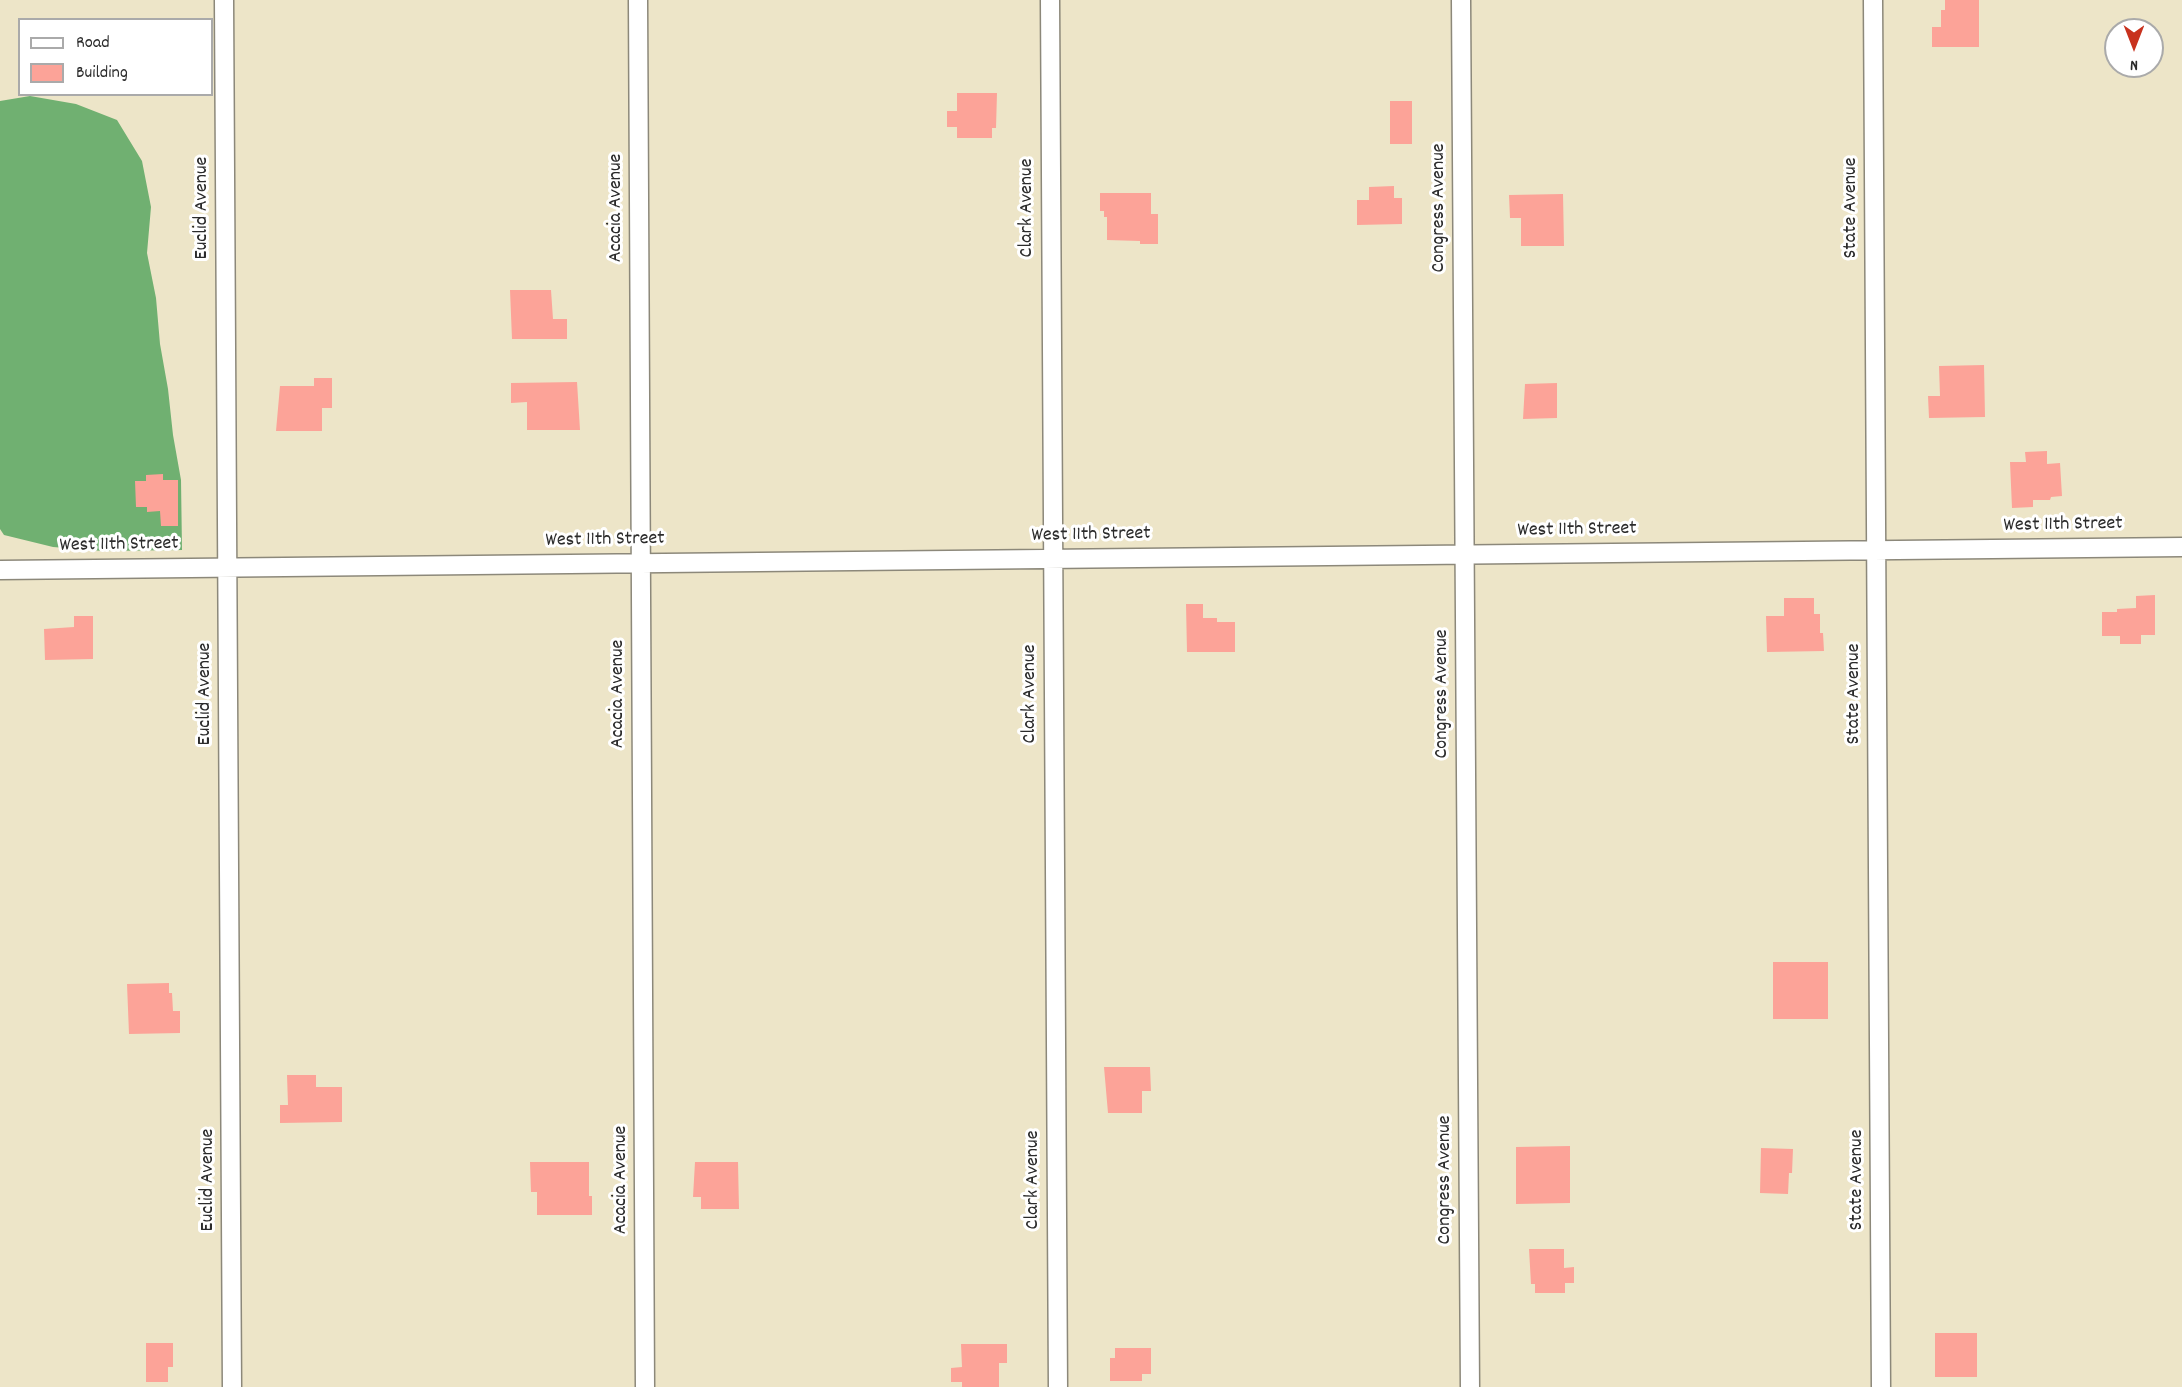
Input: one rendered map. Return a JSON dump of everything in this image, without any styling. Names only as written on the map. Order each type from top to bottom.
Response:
[{"type":"street","name":"Euclid Avenue","points":[[224,0],[232,1387]]},
{"type":"street","name":"Acacia Avenue","points":[[638,0],[645,1387]]},
{"type":"street","name":"Clark Avenue","points":[[1050,0],[1058,1387]]},
{"type":"street","name":"Congress Avenue","points":[[1461,0],[1470,1387]]},
{"type":"street","name":"State Avenue","points":[[1873,0],[1881,1387]]},
{"type":"street","name":"West 11th Street","points":[[0,570],[2182,547]]},
{"type":"green space","points":[[30,96],[76,104],[117,120],[142,161],[151,207],[147,253],[156,298],[160,344],[181,480],[182,550],[103,551],[53,547],[4,535],[0,529],[0,101]]},
{"type":"building","points":[[1945,0],[1979,0],[1979,47],[1932,47],[1932,27],[1941,27],[1941,10],[1945,10]]},
{"type":"building","points":[[957,93],[997,93],[996,128],[992,128],[992,138],[957,138],[957,127],[947,127],[947,111],[957,111]]},
{"type":"building","points":[[1390,101],[1412,101],[1412,144],[1390,144]]},
{"type":"building","points":[[1394,186],[1394,198],[1402,198],[1402,224],[1357,225],[1357,200],[1369,200],[1369,187]]},
{"type":"building","points":[[1100,193],[1151,193],[1151,214],[1158,214],[1158,244],[1107,240],[1107,217],[1104,217],[1104,211],[1100,211]]},
{"type":"building","points":[[1563,194],[1564,246],[1521,246],[1521,218],[1510,218],[1509,195]]},
{"type":"building","points":[[510,290],[551,290],[553,319],[567,319],[567,339],[512,339]]},
{"type":"building","points":[[1984,365],[1985,417],[1929,418],[1928,396],[1940,396],[1939,366]]},
{"type":"building","points":[[314,378],[332,378],[332,408],[322,408],[322,431],[276,431],[280,386],[314,386]]},
{"type":"building","points":[[577,382],[580,430],[527,430],[527,402],[511,403],[511,383]]},
{"type":"building","points":[[1557,383],[1557,418],[1523,419],[1525,384]]},
{"type":"building","points":[[2047,451],[2047,464],[2060,463],[2062,496],[2051,497],[2050,500],[2033,500],[2033,507],[2012,508],[2010,462],[2026,462],[2025,452]]},
{"type":"building","points":[[163,474],[163,480],[178,480],[178,526],[161,526],[160,511],[147,512],[147,507],[136,507],[135,481],[146,481],[146,475]]},
{"type":"building","points":[[2155,595],[2155,635],[2141,635],[2141,644],[2120,644],[2120,636],[2102,636],[2102,612],[2136,608],[2136,596]]},
{"type":"building","points":[[1784,598],[1814,598],[1814,614],[1820,614],[1820,633],[1823,633],[1824,651],[1767,652],[1766,616],[1784,616]]},
{"type":"building","points":[[1186,604],[1203,604],[1203,618],[1217,618],[1217,622],[1235,622],[1235,652],[1187,652]]},
{"type":"building","points":[[74,616],[93,616],[93,659],[45,660],[44,629],[74,627]]},
{"type":"building","points":[[1773,962],[1828,962],[1828,1019],[1773,1019]]},
{"type":"building","points":[[169,983],[173,1011],[180,1011],[180,1033],[129,1034],[127,984]]},
{"type":"building","points":[[1104,1067],[1150,1067],[1151,1091],[1142,1091],[1142,1113],[1108,1113]]},
{"type":"building","points":[[287,1075],[316,1075],[316,1087],[342,1087],[342,1122],[280,1123],[280,1105],[288,1105]]},
{"type":"building","points":[[1570,1146],[1570,1203],[1516,1204],[1516,1147]]},
{"type":"building","points":[[1761,1148],[1793,1149],[1788,1194],[1760,1193]]},
{"type":"building","points":[[530,1162],[589,1162],[589,1196],[592,1196],[592,1215],[537,1215],[537,1192],[531,1192]]},
{"type":"building","points":[[695,1162],[738,1162],[739,1209],[701,1209],[701,1197],[693,1197]]},
{"type":"building","points":[[1529,1249],[1564,1249],[1564,1268],[1574,1267],[1574,1283],[1565,1283],[1565,1293],[1535,1293],[1535,1284],[1531,1284]]},
{"type":"building","points":[[1935,1333],[1977,1333],[1977,1377],[1935,1377]]},
{"type":"building","points":[[146,1343],[173,1343],[173,1367],[168,1367],[168,1382],[146,1382]]},
{"type":"building","points":[[961,1344],[1007,1344],[1007,1363],[999,1363],[999,1387],[962,1387],[962,1382],[951,1382],[951,1368],[962,1367]]},
{"type":"building","points":[[1115,1348],[1151,1348],[1151,1374],[1142,1374],[1142,1381],[1110,1381],[1110,1358],[1115,1358]]}]
